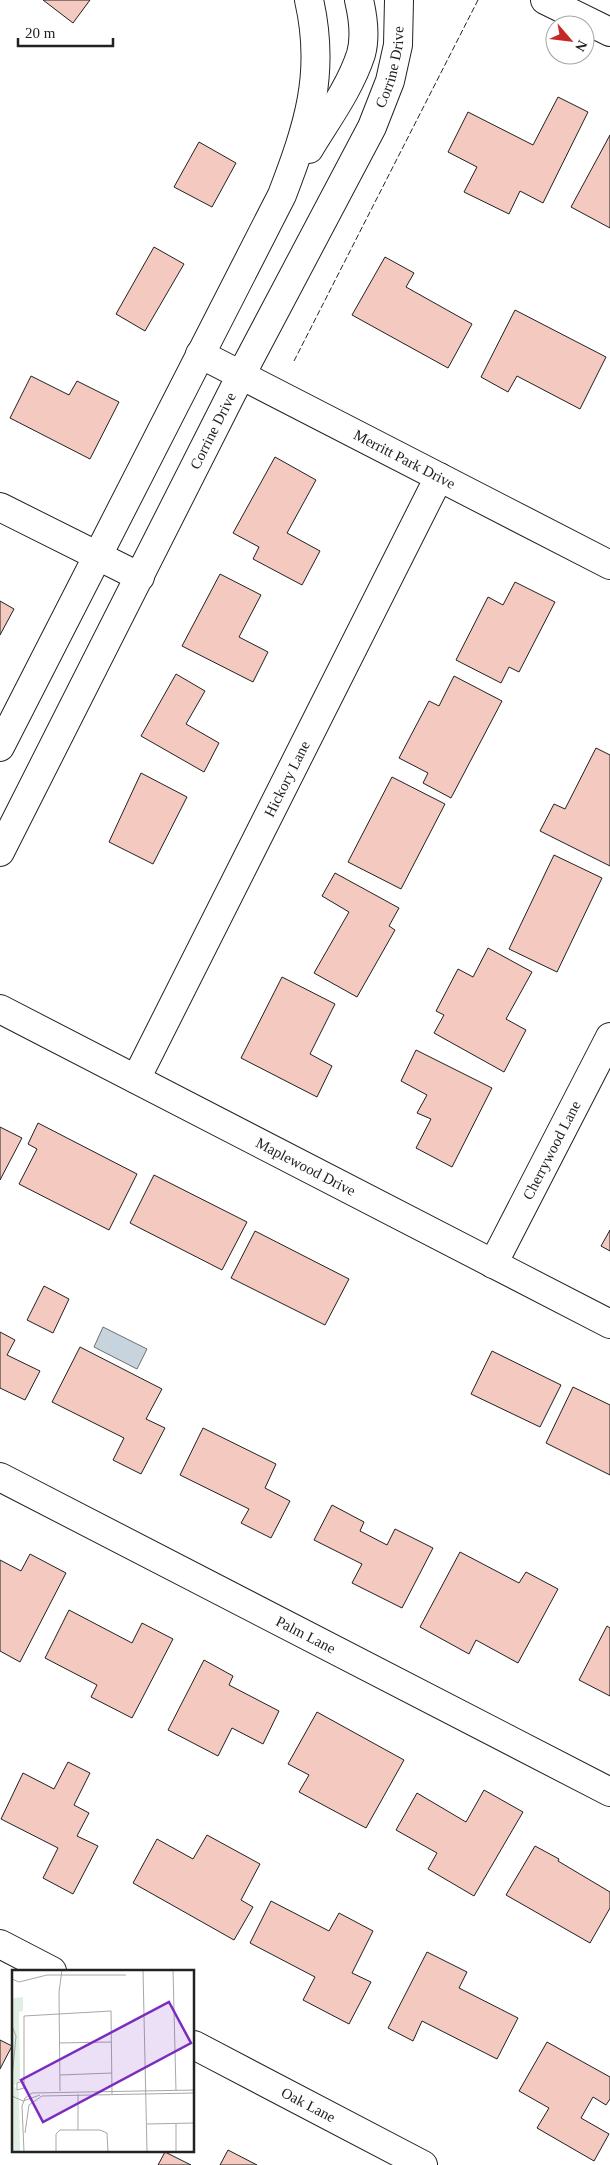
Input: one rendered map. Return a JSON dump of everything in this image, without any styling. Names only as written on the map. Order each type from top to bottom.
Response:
[{"type":"street","points":[[282,195],[301,146],[315,90],[316,55],[313,17],[309,0]]},
{"type":"street","points":[[0,747],[282,195],[348,82],[361,53],[364,24],[359,0]]},
{"type":"street","name":"Corrine Drive","points":[[0,852],[241,375],[372,127],[390,81],[398,45],[399,0]]},
{"type":"street","points":[[545,0],[586,9],[610,32]]},
{"type":"street","name":"Merritt Park Drive","points":[[200,354],[610,566]]},
{"type":"street","name":"Hickory Lane","points":[[136,1080],[439,477]]},
{"type":"street","points":[[0,507],[140,577]]},
{"type":"street","name":"Maplewood Drive","points":[[0,1009],[610,1324]]},
{"type":"street","name":"Cherrywood Lane","points":[[493,1264],[610,1037]]},
{"type":"street","name":"Palm Lane","points":[[0,1477],[610,1792]]},
{"type":"street","points":[[0,1944],[50,1970]]},
{"type":"street","name":"Oak Lane","points":[[195,2046],[423,2165]]},
{"type":"shaded area","points":[[103,1327],[147,1349],[137,1369],[94,1347]]},
{"type":"building","points":[[43,0],[90,0],[73,23]]},
{"type":"building","points":[[558,97],[588,112],[543,203],[520,191],[509,214],[464,192],[477,167],[448,152],[468,112],[533,145]]},
{"type":"building","points":[[610,135],[610,228],[571,207]]},
{"type":"building","points":[[199,142],[236,163],[212,207],[174,187]]},
{"type":"building","points":[[154,247],[184,264],[145,331],[116,314]]},
{"type":"building","points":[[385,257],[414,273],[406,287],[472,324],[448,368],[352,315]]},
{"type":"building","points":[[515,310],[606,357],[580,409],[517,376],[508,392],[481,377]]},
{"type":"building","points":[[31,376],[69,395],[77,381],[119,402],[90,459],[10,418]]},
{"type":"building","points":[[275,457],[316,480],[287,533],[320,551],[302,585],[253,559],[259,547],[233,533]]},
{"type":"building","points":[[220,574],[261,595],[239,637],[268,652],[253,682],[182,646]]},
{"type":"building","points":[[515,582],[555,602],[519,672],[509,667],[501,683],[456,660],[488,597],[503,605]]},
{"type":"building","points":[[0,601],[14,609],[0,635]]},
{"type":"building","points":[[176,674],[205,691],[186,724],[219,743],[204,772],[141,736]]},
{"type":"building","points":[[454,676],[502,701],[451,798],[423,783],[428,773],[399,758],[429,701],[439,706]]},
{"type":"building","points":[[596,748],[610,755],[610,866],[540,831],[554,804],[565,809]]},
{"type":"building","points":[[141,773],[187,797],[153,864],[109,842]]},
{"type":"building","points":[[392,777],[445,804],[401,889],[348,862]]},
{"type":"building","points":[[554,855],[602,878],[557,972],[509,949]]},
{"type":"building","points":[[335,873],[399,908],[389,926],[395,930],[357,997],[314,973],[349,912],[322,896]]},
{"type":"building","points":[[488,948],[532,972],[506,1019],[526,1030],[504,1072],[434,1033],[444,1015],[436,1011],[458,969],[473,977]]},
{"type":"building","points":[[282,977],[335,1004],[310,1054],[332,1066],[317,1097],[241,1058]]},
{"type":"building","points":[[416,1050],[492,1088],[452,1167],[416,1148],[431,1119],[417,1113],[427,1095],[401,1081]]},
{"type":"building","points":[[38,1123],[137,1174],[109,1230],[19,1184],[37,1149],[28,1144]]},
{"type":"building","points":[[0,1127],[22,1138],[0,1180]]},
{"type":"building","points":[[154,1175],[247,1222],[222,1270],[130,1223]]},
{"type":"building","points":[[610,1230],[610,1251],[601,1246]]},
{"type":"building","points":[[255,1231],[349,1279],[325,1325],[231,1278]]},
{"type":"building","points":[[44,1286],[69,1299],[53,1333],[27,1320]]},
{"type":"building","points":[[0,1332],[15,1340],[7,1355],[40,1371],[25,1400],[0,1388]]},
{"type":"building","points":[[80,1347],[162,1389],[146,1419],[165,1428],[141,1474],[113,1460],[124,1438],[52,1402]]},
{"type":"building","points":[[492,1351],[561,1385],[540,1427],[471,1394]]},
{"type":"building","points":[[573,1387],[610,1405],[610,1475],[546,1443]]},
{"type":"building","points":[[203,1428],[276,1464],[265,1488],[290,1501],[271,1538],[241,1523],[249,1509],[180,1475]]},
{"type":"building","points":[[332,1505],[364,1522],[360,1531],[387,1545],[395,1529],[433,1548],[402,1608],[352,1583],[362,1564],[314,1540]]},
{"type":"building","points":[[460,1552],[519,1583],[526,1572],[558,1589],[518,1663],[476,1640],[469,1654],[420,1627]]},
{"type":"building","points":[[30,1554],[66,1573],[20,1662],[0,1651],[0,1560],[21,1571]]},
{"type":"building","points":[[69,1610],[132,1643],[142,1623],[173,1639],[132,1718],[91,1697],[97,1685],[45,1658]]},
{"type":"building","points":[[607,1626],[610,1628],[610,1696],[579,1680]]},
{"type":"building","points":[[204,1660],[233,1676],[229,1685],[279,1711],[263,1744],[232,1728],[218,1756],[168,1730]]},
{"type":"building","points":[[317,1712],[404,1760],[366,1828],[299,1792],[309,1775],[288,1764]]},
{"type":"building","points":[[68,1762],[90,1773],[74,1805],[89,1813],[77,1836],[98,1846],[73,1894],[43,1878],[58,1848],[1,1819],[23,1773],[54,1789]]},
{"type":"building","points":[[484,1790],[523,1812],[474,1896],[428,1869],[437,1853],[396,1830],[417,1793],[466,1822]]},
{"type":"building","points":[[207,1835],[260,1864],[241,1900],[253,1907],[234,1940],[133,1883],[157,1839],[193,1859]]},
{"type":"building","points":[[535,1846],[610,1892],[610,1908],[590,1943],[506,1895]]},
{"type":"building","points":[[271,1901],[329,1931],[339,1913],[373,1931],[352,1973],[371,1982],[349,2024],[303,2000],[315,1977],[250,1943]]},
{"type":"building","points":[[427,1952],[467,1972],[459,1988],[518,2018],[497,2059],[422,2021],[413,2041],[388,2028]]},
{"type":"building","points":[[0,2040],[12,2046],[0,2069]]},
{"type":"building","points":[[547,2042],[610,2077],[610,2099],[606,2105],[593,2097],[581,2118],[609,2134],[594,2161],[537,2128],[549,2108],[519,2091]]},
{"type":"building","points":[[228,2150],[257,2165],[220,2165]]},
{"type":"building","points":[[165,2152],[191,2165],[158,2165]]},
{"type":"fence","points":[[294,361],[478,0]]}]
